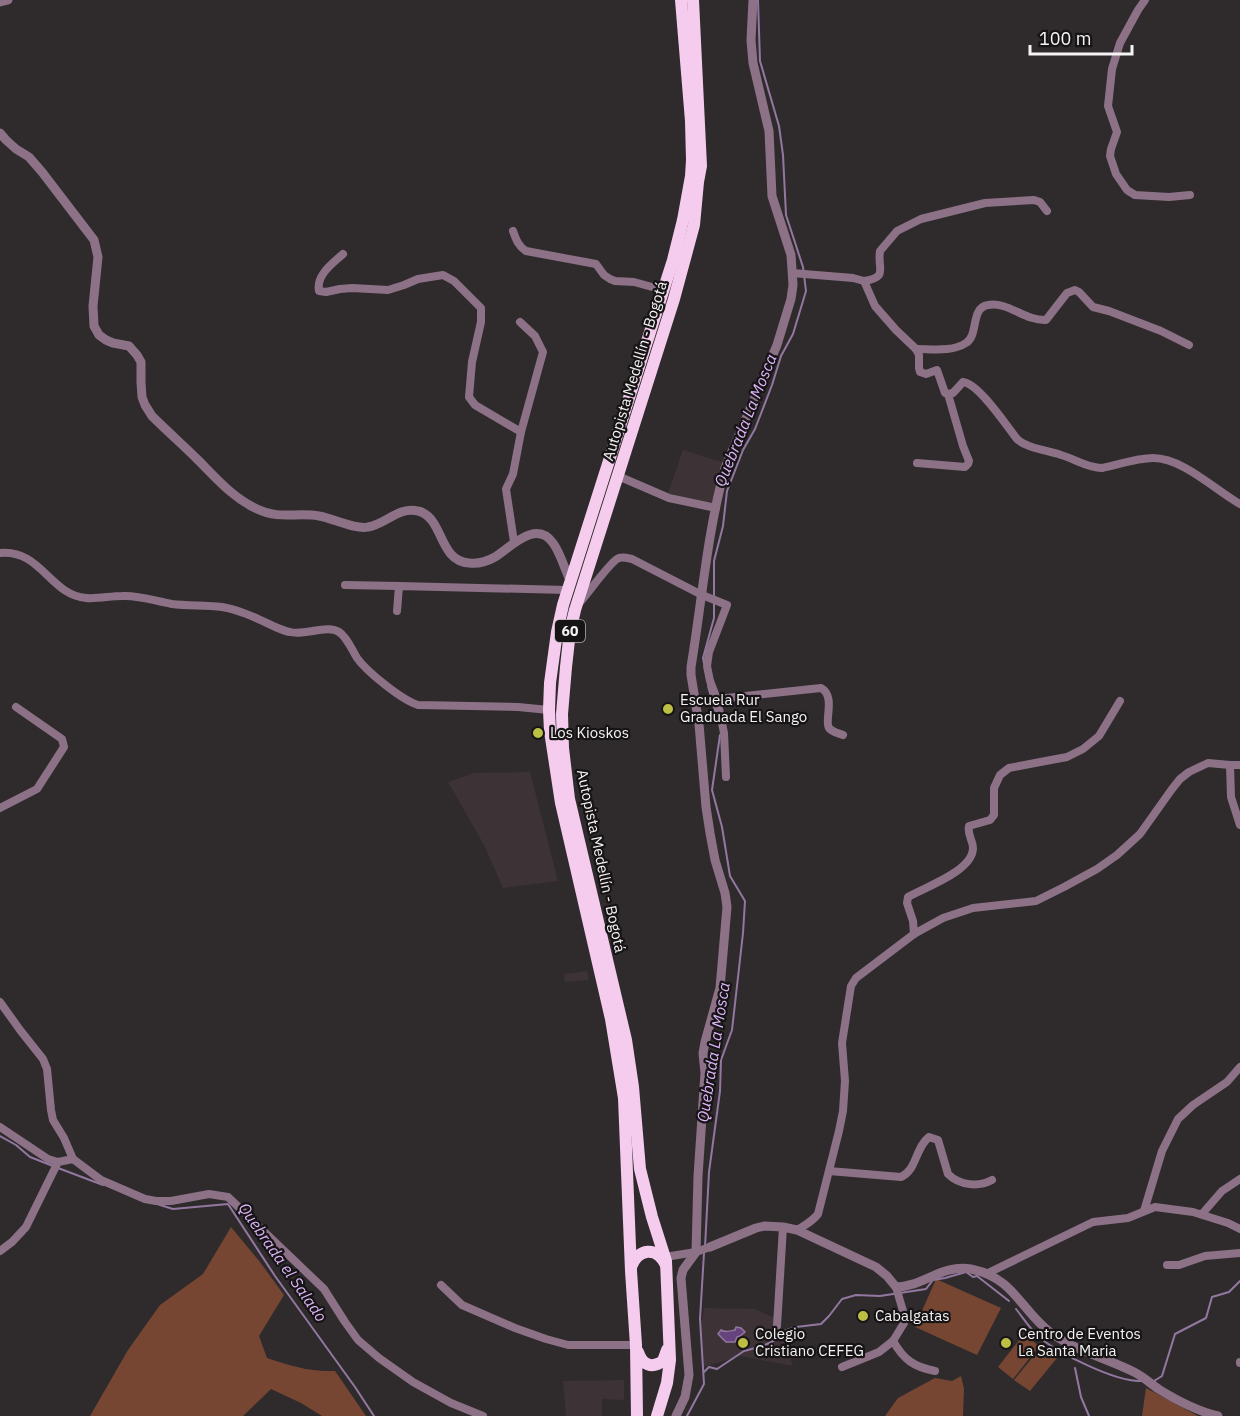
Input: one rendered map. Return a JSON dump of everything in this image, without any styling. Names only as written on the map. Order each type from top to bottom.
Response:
[{"type":"highway","name":"Autopista Medellín - Bogotá","points":[[637,1416],[636,1345],[624,1098],[611,1019],[559,792],[549,710],[553,658],[568,585],[636,379],[683,220],[692,160],[681,0]]},
{"type":"highway","name":"Autopista Medellín - Bogotá","points":[[657,1416],[669,1372],[670,1337],[666,1263],[640,1169],[633,1087],[626,1040],[569,799],[562,714],[570,631],[575,610],[674,299],[694,225],[701,166],[693,0]]},
{"type":"highway","points":[[631,1271],[634,1260],[639,1254],[646,1252],[654,1252],[666,1263]]},
{"type":"highway","points":[[636,1345],[640,1359],[645,1364],[654,1366],[666,1357],[670,1337]]},
{"type":"street","points":[[0,2],[8,0]]},
{"type":"street","points":[[676,1416],[685,1397],[689,1376],[681,1278],[683,1270],[702,1250],[698,1176],[705,1073],[704,1053],[720,988],[727,907],[726,893],[715,860],[710,833],[698,714],[691,675],[707,597],[709,540],[719,487],[777,345],[796,273],[772,196],[769,131],[753,63],[751,39],[753,0]]},
{"type":"street","points":[[1145,0],[1120,43],[1112,69],[1108,106],[1117,132],[1110,156],[1116,174],[1127,190],[1135,195],[1169,197],[1190,195]]},
{"type":"street","points":[[0,133],[16,149],[29,156],[94,240],[98,257],[93,318],[99,335],[113,344],[129,346],[137,355],[141,362],[142,397],[152,416],[225,487],[243,501],[269,514],[318,515],[363,528],[378,524],[399,512],[418,511],[429,516],[451,554],[460,562],[485,561],[532,533],[543,535],[552,541],[560,554],[568,585],[345,585]]},
{"type":"street","points":[[796,273],[864,281],[873,280],[881,272],[880,251],[897,231],[921,219],[985,203],[1034,200],[1040,202],[1047,211]]},
{"type":"street","points":[[513,231],[520,247],[526,251],[596,264],[604,275],[615,281],[634,282],[663,290]]},
{"type":"street","points":[[343,254],[319,280],[319,291],[326,292],[340,288],[388,290],[418,279],[443,275],[454,281],[478,305],[482,312],[472,362],[469,397],[475,405],[521,432]]},
{"type":"street","points":[[864,281],[875,306],[900,335],[916,349],[921,372],[926,374],[937,370],[945,393],[948,394],[969,461],[965,467],[917,463]]},
{"type":"street","points":[[916,349],[946,350],[968,342],[972,338],[978,312],[982,306],[988,304],[997,304],[1030,318],[1046,320],[1067,293],[1075,290],[1093,307],[1161,331],[1189,345]]},
{"type":"street","points":[[514,542],[506,489],[513,474],[521,432],[543,352],[535,336],[520,322]]},
{"type":"street","points":[[948,394],[953,393],[963,382],[970,383],[1017,439],[1023,443],[1095,468],[1151,458],[1162,459],[1199,476],[1240,504]]},
{"type":"street","points":[[618,477],[669,498],[716,508]]},
{"type":"street","points":[[0,553],[19,554],[27,558],[63,589],[76,596],[86,598],[122,596],[170,604],[222,607],[239,611],[288,632],[337,631],[343,636],[363,666],[404,698],[418,705],[518,707],[549,710]]},
{"type":"street","points":[[575,610],[610,566],[623,557],[632,559],[727,605],[709,652],[707,666],[724,733],[726,777]]},
{"type":"street","points":[[397,611],[399,586]]},
{"type":"street","points":[[717,699],[821,688],[827,694],[830,709],[828,727],[843,735]]},
{"type":"street","points":[[914,934],[913,921],[907,903],[908,897],[939,882],[967,863],[973,849],[969,826],[990,820],[994,815],[994,788],[1000,775],[1009,768],[1067,757],[1083,749],[1099,736],[1120,701]]},
{"type":"street","points":[[0,808],[37,789],[64,747],[62,739],[16,707]]},
{"type":"street","points":[[797,1230],[807,1225],[818,1214],[829,1171],[843,1111],[845,1081],[842,1044],[851,986],[856,978],[914,934],[943,918],[973,908],[1036,901],[1064,887],[1117,855],[1140,834],[1172,789],[1189,772],[1208,763],[1240,765]]},
{"type":"street","points":[[1230,765],[1231,797],[1239,820]]},
{"type":"street","points":[[2,1008],[43,1059],[47,1070],[53,1120],[73,1159],[101,1180],[145,1199],[171,1201],[209,1194],[228,1197],[324,1290],[358,1340],[413,1382],[451,1404],[483,1416]]},
{"type":"street","points":[[1144,1211],[1162,1151],[1178,1119],[1193,1105],[1227,1082],[1240,1067]]},
{"type":"street","points":[[0,1127],[48,1159],[58,1162],[73,1159]]},
{"type":"street","points":[[829,1171],[901,1177],[910,1170],[928,1137],[938,1140],[948,1174],[952,1178],[975,1185],[992,1180]]},
{"type":"street","points":[[0,1251],[26,1227],[58,1162]]},
{"type":"street","points":[[1202,1214],[1222,1191],[1240,1179]]},
{"type":"street","points":[[988,1273],[1093,1222],[1128,1218],[1155,1207],[1202,1214],[1228,1222],[1240,1229]]},
{"type":"street","points":[[666,1263],[764,1226],[797,1230],[876,1267],[887,1276],[897,1291],[903,1311],[903,1323],[893,1341],[879,1352],[842,1367]]},
{"type":"street","points":[[777,1326],[783,1227]]},
{"type":"street","points":[[1167,1265],[1179,1265],[1205,1256],[1240,1253]]},
{"type":"street","points":[[897,1291],[932,1275],[957,1268],[988,1273],[1012,1290],[1042,1325],[1058,1337],[1084,1352],[1115,1363],[1143,1377],[1176,1400],[1218,1416]]},
{"type":"street","points":[[441,1285],[462,1305],[546,1339],[568,1345],[636,1345]]},
{"type":"street","points":[[893,1341],[905,1359],[917,1366],[935,1371]]},
{"type":"shaded area","points":[[683,450],[725,463],[714,505],[668,493]]},
{"type":"shaded area","points":[[530,772],[558,881],[503,888],[484,845],[448,782],[474,773]]},
{"type":"shaded area","points":[[587,971],[589,980],[565,982],[564,974]]},
{"type":"shaded area","points":[[231,1227],[284,1295],[259,1336],[267,1358],[293,1366],[335,1371],[366,1416],[322,1416],[271,1389],[243,1416],[90,1416],[128,1350],[160,1305],[203,1274]]},
{"type":"shaded area","points":[[936,1279],[1001,1308],[977,1355],[915,1327]]},
{"type":"shaded area","name":"Colegio Cristiano CEFEG","points":[[704,1308],[755,1309],[775,1318],[793,1366],[740,1356],[704,1367],[701,1327]]},
{"type":"shaded area","points":[[736,1327],[745,1332],[737,1337],[735,1342],[726,1342],[718,1334],[721,1330],[735,1330]]},
{"type":"shaded area","points":[[1024,1334],[1039,1346],[1013,1379],[998,1367]]},
{"type":"shaded area","points":[[1042,1346],[1057,1358],[1030,1391],[1014,1380]]},
{"type":"shaded area","points":[[961,1376],[964,1389],[963,1416],[885,1416],[898,1398],[935,1378],[952,1381]]},
{"type":"shaded area","points":[[624,1380],[624,1400],[602,1399],[602,1416],[566,1416],[563,1381]]},
{"type":"shaded area","points":[[1146,1388],[1198,1416],[1142,1416]]},
{"type":"waterway","name":"Quebrada La Mosca","points":[[704,663],[703,658],[714,618],[714,561],[723,526],[727,491],[743,450],[755,429],[781,356],[793,334],[806,291],[803,267],[786,215],[779,126],[760,61],[758,0]]},
{"type":"waterway","name":"Quebrada La Mosca","points":[[708,686],[718,721]]},
{"type":"waterway","name":"Quebrada La Mosca","points":[[705,1247],[709,1172],[720,1091],[721,1060],[732,1030],[745,901],[730,876],[722,827],[712,790],[720,735]]},
{"type":"waterway","name":"Quebrada el Salado","points":[[0,1136],[16,1145],[30,1157],[53,1166]]},
{"type":"waterway","name":"Quebrada el Salado","points":[[58,1168],[103,1185]]},
{"type":"waterway","name":"Quebrada el Salado","points":[[157,1204],[173,1209],[228,1204],[275,1276],[374,1416]]},
{"type":"waterway","name":"Quebrada La Mosca","points":[[687,1416],[704,1384],[700,1319],[704,1253]]},
{"type":"waterway","points":[[704,1372],[709,1367],[717,1369],[744,1351],[777,1339],[784,1331],[821,1324],[842,1299],[856,1295],[880,1296],[926,1289],[933,1280],[966,1272],[973,1277],[977,1276],[1009,1301]]},
{"type":"waterway","points":[[1154,1381],[1162,1376],[1175,1334],[1206,1318],[1212,1297],[1229,1292],[1240,1281]]},
{"type":"waterway","points":[[1016,1309],[1040,1338],[1061,1352],[1103,1372],[1141,1381]]},
{"type":"waterway","points":[[1075,1368],[1081,1397],[1089,1416]]},
{"type":"place","name":"Escuela Rur Graduada El Sango","points":[[668,709]]},
{"type":"place","name":"Los Kioskos","points":[[538,733]]},
{"type":"place","name":"Cabalgatas","points":[[863,1316]]},
{"type":"place","name":"Colegio Cristiano CEFEG","points":[[743,1343]]},
{"type":"place","name":"Centro de Eventos La Santa Maria","points":[[1006,1343]]}]
